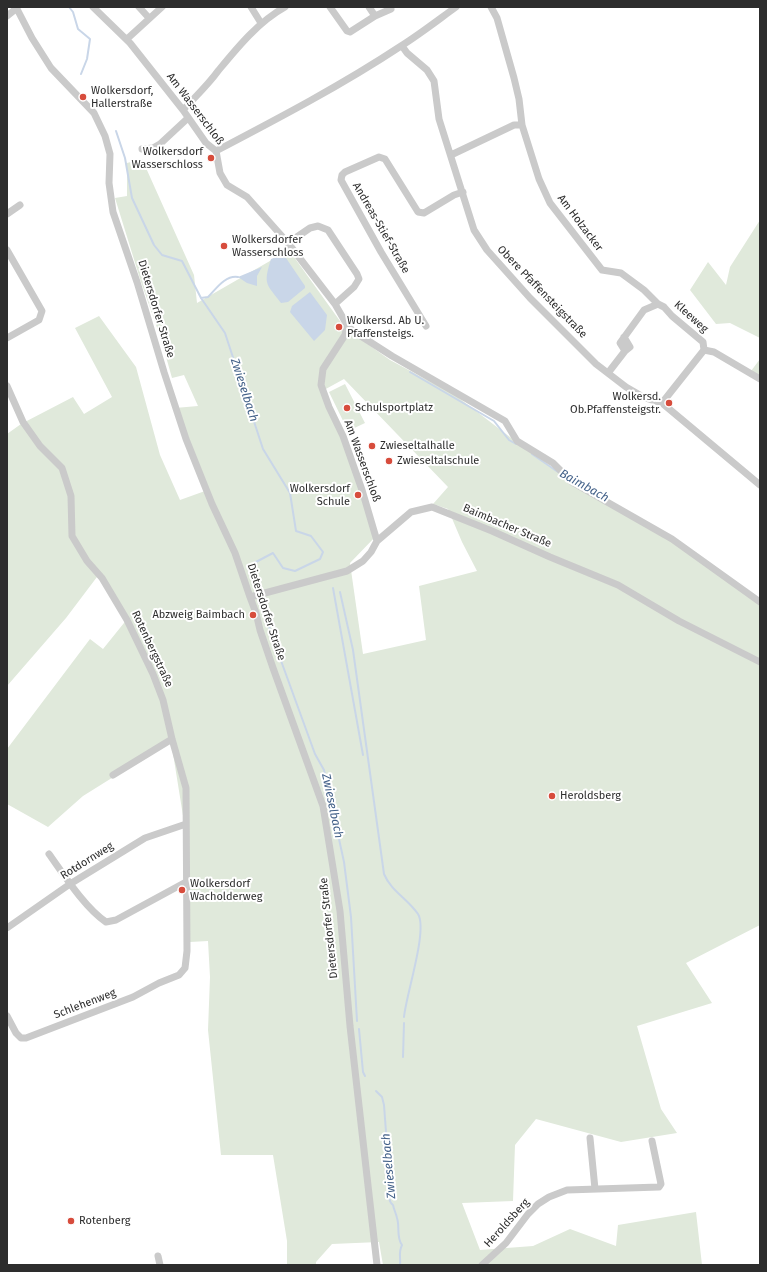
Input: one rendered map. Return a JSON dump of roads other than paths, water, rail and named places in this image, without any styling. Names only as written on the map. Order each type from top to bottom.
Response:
[{"type":"street","name":"Am Wasserschloß","points":[[94,7],[127,40],[183,110],[206,142],[216,151],[220,173],[227,185],[247,197],[288,243],[335,304],[353,331],[392,356],[505,420],[517,441],[553,463],[572,482],[672,539],[760,602]]},
{"type":"street","points":[[139,7],[150,18]]},
{"type":"street","points":[[127,40],[162,7]]},
{"type":"street","points":[[250,7],[261,23]]},
{"type":"street","points":[[183,110],[210,81],[229,56],[261,23],[285,7]]},
{"type":"street","points":[[330,7],[347,32],[350,32],[375,16],[391,9]]},
{"type":"street","points":[[370,7],[375,16]]},
{"type":"street","points":[[216,151],[303,105],[402,46],[456,7]]},
{"type":"street","name":"Am Holzacker","points":[[491,7],[497,18],[514,78],[519,99],[522,125],[539,179],[550,203],[602,270],[621,273],[644,290],[658,304]]},
{"type":"street","points":[[7,16],[16,8]]},
{"type":"street","name":"Dietersdorfer Straße","points":[[16,8],[32,38],[51,68],[87,104],[94,113],[105,136],[110,154],[109,183],[114,212],[164,372],[186,439],[212,504],[235,553],[273,668],[323,806],[340,911],[351,1034],[377,1265]]},
{"type":"street","name":"Obere Pfaffensteigstraße","points":[[402,46],[407,53],[427,70],[434,81],[439,119],[474,230],[487,250],[530,298],[596,364],[626,387],[645,398],[662,404],[760,485]]},
{"type":"street","points":[[142,149],[153,148],[160,144],[188,118]]},
{"type":"street","points":[[451,155],[514,125],[522,125]]},
{"type":"street","name":"Andreas-Stief-Straße","points":[[426,326],[381,252],[341,180],[342,175],[345,172],[379,156],[385,159],[418,212],[424,213],[454,195],[463,192]]},
{"type":"street","points":[[7,214],[20,205]]},
{"type":"street","points":[[288,243],[310,228],[318,226],[328,230],[358,274],[359,279],[354,287],[335,304]]},
{"type":"street","points":[[7,250],[42,311],[39,320],[7,338]]},
{"type":"street","name":"Kleeweg","points":[[608,373],[625,351],[620,343],[624,337],[644,310],[658,304],[664,307],[672,316],[703,342],[704,350]]},
{"type":"street","name":"Am Wasserschloß","points":[[347,324],[345,335],[322,369],[321,385],[329,407],[344,436],[377,541]]},
{"type":"street","points":[[662,404],[704,350],[714,352],[760,379]]},
{"type":"street","name":"Rotenbergstraße","points":[[7,386],[23,422],[40,446],[62,468],[71,496],[72,536],[87,561],[102,578],[127,620],[153,674],[163,700],[186,788],[186,951],[185,968],[179,975]]},
{"type":"street","name":"Baimbacher Straße","points":[[250,597],[347,571],[364,561],[377,541],[411,512],[432,507],[618,585],[679,622],[760,662]]},
{"type":"street","points":[[113,775],[172,738]]},
{"type":"street","name":"Rotdornweg","points":[[7,928],[70,884],[144,838],[186,824]]},
{"type":"street","points":[[49,854],[70,884],[97,916],[106,922],[116,920],[186,882]]},
{"type":"street","name":"Schlehenweg","points":[[7,1016],[16,1033],[21,1038],[26,1038],[133,997],[159,983],[179,975]]},
{"type":"street","points":[[590,1138],[595,1189]]},
{"type":"street","name":"Heroldsberg","points":[[482,1265],[506,1243],[528,1214],[538,1204],[549,1197],[567,1190],[659,1187],[661,1184],[652,1141]]},
{"type":"street","points":[[158,1256],[160,1265]]},
{"type":"water","points":[[279,256],[286,258],[305,286],[305,288],[288,302],[281,303],[267,283],[267,274],[271,259]]},
{"type":"water","points":[[262,267],[257,276],[257,286],[247,283],[238,277]]},
{"type":"water","points":[[310,292],[327,315],[325,330],[314,341],[290,312],[292,306]]},
{"type":"waterway","name":"Zwieselbach","points":[[69,7],[73,12],[78,29],[90,39],[87,59],[81,74]]},
{"type":"waterway","name":"Zwieselbach","points":[[116,131],[125,158],[132,198],[154,245],[162,255],[182,261],[201,298],[225,333],[263,449],[290,493],[296,531],[311,536],[323,552],[320,559],[295,571],[283,568],[273,553],[254,563],[257,587]]},
{"type":"waterway","name":"Baimbach","points":[[201,298],[208,297],[225,280],[238,277]]},
{"type":"waterway","name":"Baimbach","points":[[410,372],[494,421],[509,440],[516,444]]},
{"type":"waterway","name":"Baimbach","points":[[532,454],[558,472]]},
{"type":"waterway","points":[[333,588],[363,755]]},
{"type":"waterway","points":[[340,592],[353,650],[384,874],[395,890],[418,914],[420,922],[416,963],[404,1017]]},
{"type":"waterway","name":"Zwieselbach","points":[[261,601],[272,636],[315,754],[324,770],[344,862],[351,917],[357,1021]]},
{"type":"waterway","points":[[403,1057],[404,1023]]},
{"type":"waterway","name":"Zwieselbach","points":[[359,1029],[363,1072],[365,1076]]},
{"type":"waterway","name":"Zwieselbach","points":[[376,1091],[382,1097],[384,1105],[390,1186],[389,1199],[393,1205],[398,1221],[399,1239],[402,1245],[400,1265]]},
{"type":"place","name":"Wolkersdorf, Hallerstraße","points":[[83,97]]},
{"type":"place","name":"Wolkersdorf Wasserschloss","points":[[211,158]]},
{"type":"place","name":"Wolkersdorfer Wasserschloss","points":[[224,246]]},
{"type":"place","name":"Wolkersd. Ab U. Pfaffensteigs.","points":[[339,327]]},
{"type":"place","name":"Wolkersd. Ob.Pfaffensteigstr.","points":[[669,403]]},
{"type":"place","name":"Schulsportplatz","points":[[347,408]]},
{"type":"place","name":"Zwieseltalhalle","points":[[372,446]]},
{"type":"place","name":"Zwieseltalschule","points":[[389,461]]},
{"type":"place","name":"Wolkersdorf Schule","points":[[358,495]]},
{"type":"place","name":"Abzweig Baimbach","points":[[253,615]]},
{"type":"place","name":"Heroldsberg","points":[[552,796]]},
{"type":"place","name":"Wolkersdorf Wacholderweg","points":[[182,890]]},
{"type":"place","name":"Rotenberg","points":[[71,1221]]}]
